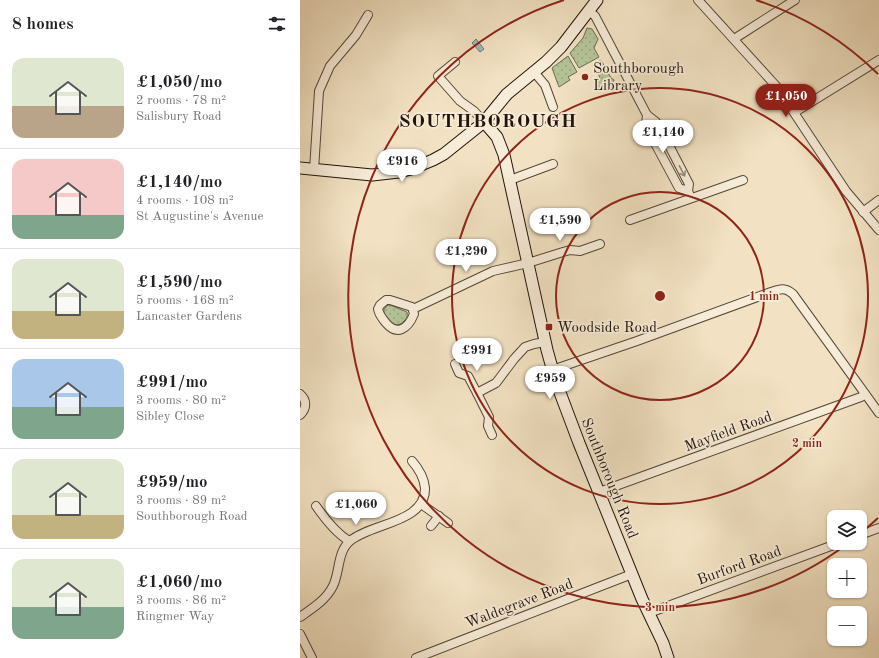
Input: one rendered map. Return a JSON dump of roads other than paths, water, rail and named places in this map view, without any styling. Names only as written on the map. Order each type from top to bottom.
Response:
[{"type":"street","points":[[300,168],[372,175],[411,169],[444,154],[484,122],[508,94],[554,55],[597,0]]},
{"type":"street","points":[[698,0],[777,87],[795,112],[842,186],[879,230]]},
{"type":"street","points":[[734,39],[795,0]]},
{"type":"street","points":[[589,11],[595,16],[647,115],[656,122],[660,128],[689,184],[689,195]]},
{"type":"street","points":[[314,170],[319,91],[330,66],[356,35],[368,16]]},
{"type":"street","points":[[795,112],[879,60]]},
{"type":"street","points":[[455,62],[438,76],[460,101],[474,111],[484,122]]},
{"type":"street","points":[[534,72],[545,85],[553,107]]},
{"type":"street","points":[[647,115],[646,124],[649,132],[679,188],[689,195]]},
{"type":"street","name":"Southborough Road","points":[[484,122],[497,137],[501,146],[510,180],[552,370],[562,399],[632,574],[668,658]]},
{"type":"street","points":[[510,180],[553,164]]},
{"type":"street","points":[[630,220],[689,195],[743,180]]},
{"type":"street","points":[[863,212],[879,200]]},
{"type":"street","points":[[413,309],[493,271],[528,263],[570,250],[580,251],[600,244]]},
{"type":"street","points":[[552,370],[782,289],[786,289],[793,294],[879,412]]},
{"type":"street","points":[[390,300],[412,307],[413,309],[414,314],[406,327],[396,330],[390,327],[382,318],[378,309],[382,302],[390,300]]},
{"type":"street","points":[[477,393],[496,383],[525,347],[546,342]]},
{"type":"street","points":[[455,364],[459,373],[468,376],[477,393],[489,417],[488,426],[492,435]]},
{"type":"street","points":[[300,394],[305,404],[300,415]]},
{"type":"street","name":"Mayfield Road","points":[[599,492],[846,403],[865,394]]},
{"type":"street","points":[[300,617],[324,598],[334,585],[342,554],[349,541],[372,528],[403,518],[421,504],[425,492],[424,481],[414,463],[408,470]]},
{"type":"street","points":[[421,504],[448,523]]},
{"type":"street","points":[[316,506],[342,537],[349,541]]},
{"type":"street","points":[[431,526],[439,516]]},
{"type":"street","points":[[867,532],[879,528]]},
{"type":"street","name":"Burford Road","points":[[649,613],[827,547]]},
{"type":"street","name":"Waldegrave Road","points":[[416,658],[632,574]]},
{"type":"street","points":[[300,634],[312,658]]},
{"type":"water","points":[[476,39],[484,49],[480,52],[472,43]]},
{"type":"place","name":"Southborough Library","points":[[585,77]]},
{"type":"place","name":"Woodside Road","points":[[549,327]]},
{"type":"district","name":"SOUTHBOROUGH","points":[[488,120]]}]
